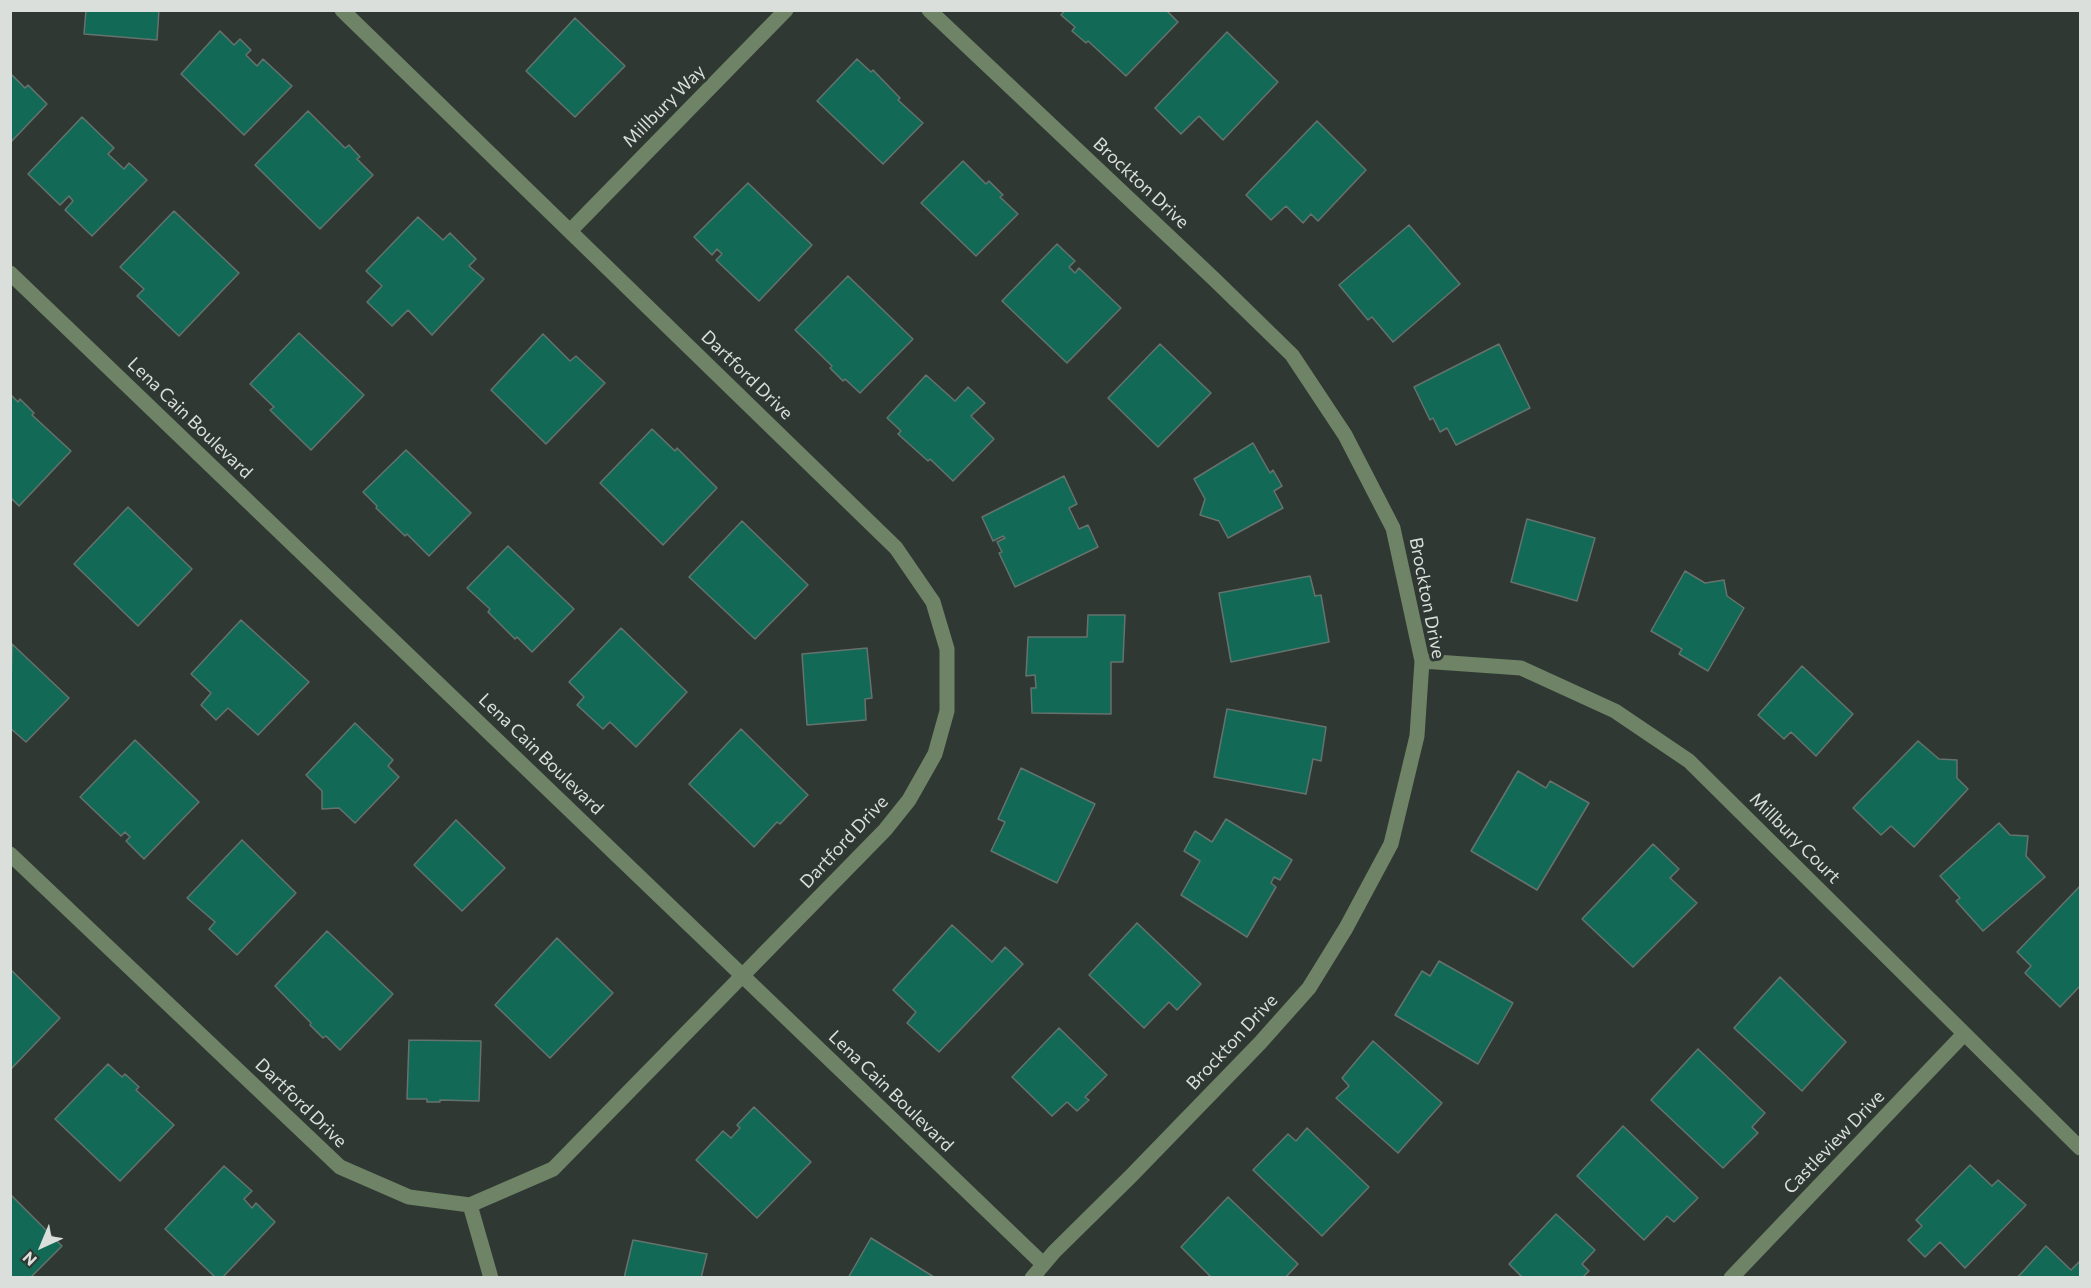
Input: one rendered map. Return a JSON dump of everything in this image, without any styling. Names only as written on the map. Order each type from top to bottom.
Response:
[{"type":"street","name":"Dartford Drive","points":[[10,854],[340,1167],[409,1197],[470,1205],[553,1169],[885,830],[909,800],[935,754],[947,711],[947,649],[933,602],[896,548],[342,10]]},
{"type":"street","name":"Millbury Way","points":[[571,230],[786,10]]},
{"type":"street","name":"Brockton Drive","points":[[929,10],[1292,355],[1345,435],[1393,528],[1422,661],[1417,736],[1391,844],[1346,928],[1309,988],[1032,1278]]},
{"type":"street","name":"Lena Cain Boulevard","points":[[10,273],[1043,1264]]},
{"type":"street","name":"Millbury Court","points":[[1422,661],[1521,668],[1615,711],[1689,761],[2080,1148]]},
{"type":"street","name":"Castleview Drive","points":[[1731,1278],[1964,1034]]},
{"type":"street","points":[[470,1205],[491,1278]]},
{"type":"building","points":[[86,10],[159,10],[157,40],[84,34]]},
{"type":"building","points":[[1065,10],[1166,10],[1178,22],[1126,76],[1088,41],[1086,43],[1072,31],[1075,27],[1061,15]]},
{"type":"building","points":[[575,18],[625,66],[575,117],[526,71]]},
{"type":"building","points":[[220,31],[234,45],[240,39],[251,50],[246,55],[257,66],[263,59],[292,86],[244,135],[181,74]]},
{"type":"building","points":[[1227,32],[1278,82],[1223,140],[1199,116],[1181,134],[1155,108]]},
{"type":"building","points":[[857,59],[871,72],[873,70],[900,98],[898,100],[923,123],[883,164],[817,101]]},
{"type":"building","points":[[10,73],[25,88],[28,85],[47,104],[10,143]]},
{"type":"building","points":[[308,111],[345,148],[349,145],[360,157],[357,159],[373,175],[320,229],[255,165]]},
{"type":"building","points":[[82,117],[114,148],[108,154],[124,169],[129,163],[147,180],[92,236],[65,210],[73,201],[69,196],[60,205],[28,174]]},
{"type":"building","points":[[1317,121],[1366,170],[1318,221],[1311,214],[1303,223],[1286,206],[1271,220],[1246,195]]},
{"type":"building","points":[[963,161],[986,184],[989,181],[1003,195],[1000,197],[1018,214],[976,256],[921,203]]},
{"type":"building","points":[[748,183],[812,245],[759,301],[716,260],[722,254],[717,249],[712,255],[694,237]]},
{"type":"building","points":[[174,211],[239,273],[179,336],[137,296],[144,289],[120,267]]},
{"type":"building","points":[[418,217],[443,240],[450,233],[476,259],[469,266],[484,279],[432,335],[408,310],[392,326],[367,302],[382,286],[366,271]]},
{"type":"building","points":[[1409,225],[1460,284],[1393,342],[1372,317],[1368,320],[1339,285]]},
{"type":"building","points":[[1057,244],[1075,261],[1069,267],[1075,273],[1079,268],[1121,308],[1067,363],[1002,301]]},
{"type":"building","points":[[848,276],[913,339],[860,393],[845,379],[843,381],[830,368],[832,366],[795,330]]},
{"type":"building","points":[[299,333],[364,395],[311,450],[270,410],[274,407],[250,384]]},
{"type":"building","points":[[543,334],[570,361],[576,356],[605,383],[546,444],[491,390]]},
{"type":"building","points":[[1160,344],[1211,393],[1158,447],[1108,398]]},
{"type":"building","points":[[1499,344],[1530,408],[1456,445],[1447,428],[1440,432],[1433,418],[1430,420],[1414,387]]},
{"type":"building","points":[[926,375],[955,401],[968,387],[985,403],[971,416],[994,439],[953,481],[898,434],[901,431],[887,418]]},
{"type":"building","points":[[10,394],[18,402],[20,399],[34,413],[32,415],[71,451],[19,506],[10,497]]},
{"type":"building","points":[[652,429],[675,451],[677,448],[717,488],[663,545],[600,483]]},
{"type":"building","points":[[1253,443],[1270,473],[1273,470],[1282,486],[1274,491],[1283,508],[1228,538],[1219,521],[1200,515],[1205,499],[1194,479]]},
{"type":"building","points":[[406,450],[471,513],[429,556],[376,508],[377,506],[363,492]]},
{"type":"building","points":[[1064,476],[1077,504],[1069,508],[1079,529],[1088,525],[1098,547],[1015,587],[999,553],[1002,552],[997,542],[1005,538],[1003,536],[993,541],[982,517]]},
{"type":"building","points":[[128,507],[192,569],[138,626],[74,564]]},
{"type":"building","points":[[1527,519],[1595,538],[1577,601],[1511,582]]},
{"type":"building","points":[[742,521],[808,585],[755,639],[689,577]]},
{"type":"building","points":[[508,546],[574,609],[532,652],[517,637],[515,639],[488,612],[490,609],[467,588]]},
{"type":"building","points":[[1685,571],[1705,583],[1724,580],[1727,596],[1744,608],[1708,671],[1679,654],[1682,649],[1651,631]]},
{"type":"building","points":[[1310,576],[1315,596],[1321,595],[1329,642],[1231,662],[1219,593]]},
{"type":"building","points":[[1088,615],[1125,615],[1123,662],[1111,662],[1111,714],[1032,713],[1031,688],[1036,688],[1035,675],[1026,676],[1028,637],[1087,637]]},
{"type":"building","points":[[241,620],[309,682],[258,735],[228,708],[216,720],[201,705],[211,693],[191,674]]},
{"type":"building","points":[[621,628],[687,692],[636,747],[610,722],[603,729],[577,705],[584,697],[569,682]]},
{"type":"building","points":[[12,644],[69,698],[26,742],[10,728]]},
{"type":"building","points":[[867,648],[872,698],[865,699],[866,720],[807,725],[802,654]]},
{"type":"building","points":[[1802,666],[1853,714],[1816,756],[1791,732],[1784,739],[1758,715]]},
{"type":"building","points":[[1227,709],[1326,727],[1321,761],[1313,759],[1306,794],[1214,777]]},
{"type":"building","points":[[355,723],[393,760],[388,766],[399,777],[355,823],[339,808],[322,809],[322,791],[306,775]]},
{"type":"building","points":[[741,729],[808,795],[780,824],[777,822],[754,847],[689,784]]},
{"type":"building","points":[[135,740],[199,802],[144,859],[126,841],[130,837],[125,832],[121,836],[80,797]]},
{"type":"building","points":[[1918,741],[1939,759],[1957,760],[1957,778],[1968,789],[1914,847],[1891,826],[1881,835],[1853,808]]},
{"type":"building","points":[[1021,768],[1095,804],[1057,883],[991,851],[1005,822],[998,819]]},
{"type":"building","points":[[1518,771],[1546,788],[1550,781],[1589,803],[1537,890],[1471,851]]},
{"type":"building","points":[[1226,819],[1292,860],[1280,880],[1274,877],[1271,883],[1276,887],[1247,937],[1181,895],[1200,861],[1184,851],[1195,831],[1212,842]]},
{"type":"building","points":[[456,820],[505,868],[462,911],[414,865]]},
{"type":"building","points":[[1999,823],[2010,835],[2028,836],[2026,856],[2045,877],[1983,931],[1956,901],[1960,898],[1940,876]]},
{"type":"building","points":[[242,840],[296,893],[237,955],[209,929],[215,922],[187,898]]},
{"type":"building","points":[[1653,844],[1679,869],[1670,878],[1697,903],[1633,967],[1582,919]]},
{"type":"building","points":[[2080,886],[2080,986],[2060,1007],[2025,973],[2031,966],[2017,952]]},
{"type":"building","points":[[1137,923],[1201,984],[1177,1010],[1169,1002],[1144,1028],[1089,975]]},
{"type":"building","points":[[952,925],[992,962],[1005,947],[1023,964],[939,1052],[907,1023],[916,1012],[893,990]]},
{"type":"building","points":[[327,931],[393,994],[340,1050],[326,1036],[323,1038],[275,986]]},
{"type":"building","points":[[557,938],[613,993],[550,1058],[495,1005]]},
{"type":"building","points":[[1439,961],[1513,1003],[1478,1064],[1395,1015],[1422,971],[1430,976]]},
{"type":"building","points":[[10,970],[60,1018],[10,1070]]},
{"type":"building","points":[[1780,977],[1846,1042],[1802,1091],[1734,1028]]},
{"type":"building","points":[[1059,1028],[1107,1075],[1085,1097],[1089,1100],[1077,1111],[1067,1102],[1052,1116],[1012,1077]]},
{"type":"building","points":[[409,1040],[481,1041],[479,1101],[427,1102],[427,1099],[407,1099]]},
{"type":"building","points":[[1373,1041],[1442,1103],[1398,1153],[1336,1098],[1349,1086],[1342,1078]]},
{"type":"building","points":[[1698,1049],[1765,1113],[1752,1127],[1758,1133],[1723,1168],[1651,1100]]},
{"type":"building","points":[[108,1064],[122,1077],[125,1074],[139,1087],[136,1090],[174,1125],[120,1181],[55,1119]]},
{"type":"building","points":[[754,1107],[811,1162],[757,1218],[696,1160],[723,1131],[731,1138],[740,1128],[737,1125]]},
{"type":"building","points":[[1623,1126],[1698,1198],[1674,1222],[1667,1216],[1644,1240],[1577,1176]]},
{"type":"building","points":[[1307,1128],[1369,1187],[1322,1236],[1253,1170],[1288,1134],[1296,1141]]},
{"type":"building","points":[[1970,1165],[1992,1186],[1998,1180],[2026,1205],[1965,1268],[1940,1242],[1925,1257],[1908,1240],[1922,1226],[1916,1220]]},
{"type":"building","points":[[224,1166],[252,1191],[244,1199],[252,1208],[256,1203],[275,1222],[222,1278],[216,1278],[165,1229]]},
{"type":"building","points":[[10,1194],[62,1246],[30,1278],[10,1278]]},
{"type":"building","points":[[1228,1197],[1298,1264],[1285,1278],[1212,1278],[1181,1247]]},
{"type":"building","points":[[1556,1214],[1595,1250],[1582,1264],[1589,1271],[1582,1278],[1523,1278],[1509,1264]]},
{"type":"building","points":[[871,1238],[934,1277],[848,1278]]},
{"type":"building","points":[[633,1240],[707,1254],[701,1278],[624,1278]]},
{"type":"building","points":[[2046,1246],[2071,1270],[2080,1261],[2080,1278],[2017,1278]]}]
